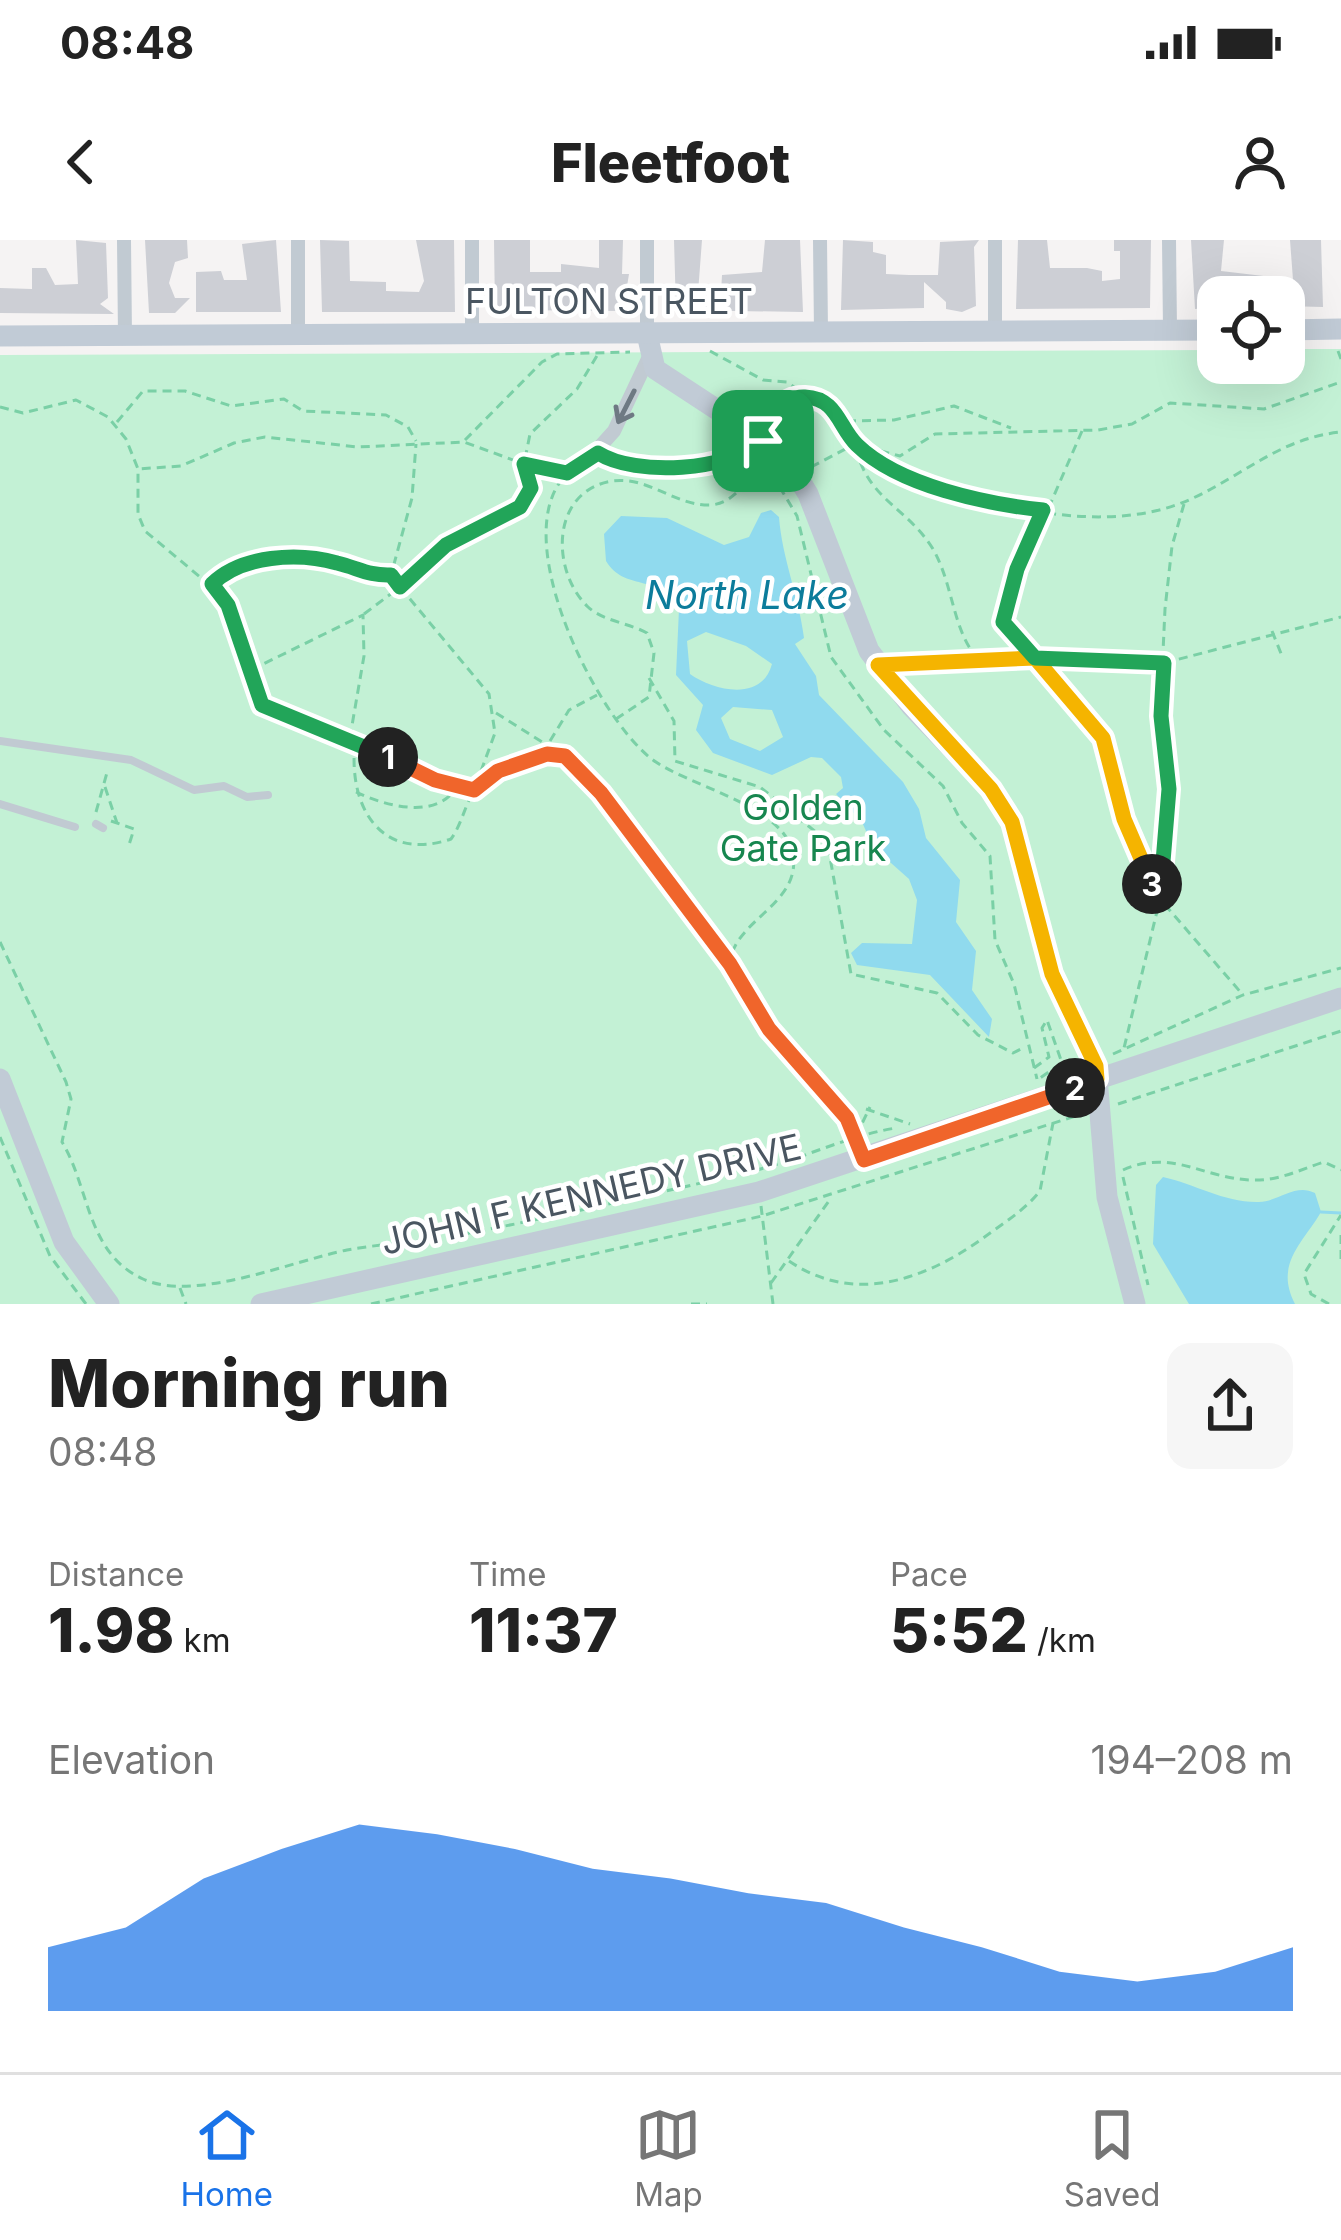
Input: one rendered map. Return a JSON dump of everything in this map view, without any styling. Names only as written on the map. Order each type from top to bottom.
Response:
[{"type":"street","points":[[124,240],[124,336]]},
{"type":"street","points":[[298,240],[298,335]]},
{"type":"street","points":[[472,240],[472,334]]},
{"type":"street","points":[[646,240],[647,334],[592,457],[692,467],[751,450],[763,441]]},
{"type":"street","points":[[820,240],[820,332]]},
{"type":"street","points":[[995,240],[995,331]]},
{"type":"street","points":[[1169,240],[1170,330]]},
{"type":"street","name":"FULTON STREET","points":[[0,336],[1197,330]]},
{"type":"street","points":[[1305,334],[1340,340]]},
{"type":"street","points":[[639,356],[763,441],[798,475],[878,665],[991,789],[1012,822],[1052,974],[1094,1061],[1098,1142],[1109,1213],[1143,1301]]},
{"type":"street","name":"JOHN F KENNEDY DRIVE","points":[[261,1304],[721,1202],[864,1160],[1341,998]]},
{"type":"street","points":[[0,1079],[64,1242],[109,1304]]},
{"type":"lane","points":[[0,741],[131,760],[202,791],[224,786],[247,797],[268,795]]},
{"type":"lane","points":[[0,804],[75,827]]},
{"type":"path","points":[[1340,340],[1341,359]]},
{"type":"path","points":[[710,351],[763,380],[787,382],[806,397],[826,404],[845,422],[863,479],[929,544],[952,586],[963,640],[978,659]]},
{"type":"path","points":[[249,671],[363,616],[446,545],[520,507],[531,488],[524,464],[530,434],[538,420],[577,389],[599,353]]},
{"type":"path","points":[[464,442],[542,362],[557,354],[639,356]]},
{"type":"path","points":[[798,475],[855,444],[900,456],[935,434],[1082,431],[1132,424],[1171,403],[1264,409],[1341,382]]},
{"type":"path","points":[[116,424],[143,391],[185,391],[231,406],[284,399],[303,411],[386,416],[408,427],[417,442],[412,498],[391,575]]},
{"type":"path","points":[[763,441],[781,405],[806,397]]},
{"type":"path","points":[[0,407],[23,413],[76,400],[116,424],[138,469],[142,526],[165,553],[212,584],[228,605],[262,705],[474,790]]},
{"type":"path","points":[[845,422],[894,420],[954,406],[1014,429]]},
{"type":"path","points":[[1082,431],[1043,510],[1002,615],[1103,738],[1124,819],[1160,898],[1243,995]]},
{"type":"path","points":[[855,444],[902,472],[949,490],[1100,517],[1185,502],[1274,449],[1341,432]]},
{"type":"path","points":[[138,469],[181,466],[256,438],[358,447],[464,442],[524,464],[567,473]]},
{"type":"path","points":[[592,457],[567,473],[547,508],[544,545],[598,694],[650,757],[769,820],[789,843],[793,862],[785,891],[736,943],[730,964]]},
{"type":"path","points":[[616,719],[649,697],[648,676],[654,659],[649,637],[589,608],[573,584],[561,540],[572,505],[591,488],[616,481],[641,483],[711,505],[731,499],[757,478],[774,481],[797,516],[832,657],[884,730],[943,786],[962,823],[990,856],[995,940],[1011,975],[1040,1080]]},
{"type":"path","points":[[1124,1048],[1160,898],[1169,789],[1161,716],[1164,663],[1172,546],[1185,502]]},
{"type":"path","points":[[212,584],[254,560],[326,561],[367,575],[391,575]]},
{"type":"path","points":[[363,616],[352,740],[353,791],[380,827],[400,840],[431,846],[451,839],[495,733],[496,713],[481,681],[391,575]]},
{"type":"path","points":[[878,665],[1035,658],[1164,663],[1272,631],[1341,617]]},
{"type":"path","points":[[1272,631],[1282,656]]},
{"type":"path","points":[[648,676],[674,721],[675,761],[760,787],[827,841],[845,918],[844,955],[854,977],[943,996],[997,1048],[1012,1053],[1027,1046]]},
{"type":"path","points":[[549,743],[568,710],[598,694]]},
{"type":"path","points":[[496,713],[549,743],[601,793],[730,964],[769,1029],[841,1111],[864,1160]]},
{"type":"path","points":[[474,790],[498,771],[547,754],[565,756]]},
{"type":"path","points":[[110,761],[101,822],[134,829],[128,848]]},
{"type":"path","points":[[103,786],[110,808],[119,816],[117,823]]},
{"type":"path","points":[[353,791],[389,804],[427,808],[450,798],[458,786]]},
{"type":"path","points":[[0,942],[66,1082],[71,1099],[62,1142],[103,1245],[142,1279],[179,1286],[348,1250],[460,1235],[730,1176],[856,1136],[920,1123]]},
{"type":"path","points":[[1113,1054],[1243,995],[1341,968]]},
{"type":"path","points":[[1033,1068],[1049,1057],[1042,1028],[1047,1020],[1062,1063],[1040,1075],[1040,1080]]},
{"type":"path","points":[[1108,1107],[1341,1031]]},
{"type":"path","points":[[1040,1080],[1070,1070]]},
{"type":"path","points":[[856,1136],[868,1108],[911,1125]]},
{"type":"path","points":[[371,1304],[762,1216],[1086,1113]]},
{"type":"path","points":[[882,1292],[899,1290],[940,1269],[1029,1205],[1040,1191],[1053,1123]]},
{"type":"path","points":[[1118,1155],[1143,1301]]},
{"type":"path","points":[[1121,1171],[1164,1160],[1246,1180],[1286,1177],[1324,1162],[1341,1169]]},
{"type":"path","points":[[770,1285],[832,1196]]},
{"type":"path","points":[[1329,1304],[1311,1294],[1304,1274],[1341,1215]]},
{"type":"path","points":[[762,1216],[771,1302]]},
{"type":"path","points":[[1336,1224],[1341,1233],[1341,1259]]},
{"type":"path","points":[[789,1261],[818,1286]]},
{"type":"path","points":[[179,1286],[186,1304]]},
{"type":"path","points":[[691,1304],[707,1304]]},
{"type":"green space","name":"Golden Gate Park","points":[[1305,349],[1341,349],[1341,1304],[0,1304],[0,355],[1197,350],[1197,384],[1305,384]]},
{"type":"water","name":"North Lake","points":[[771,510],[779,517],[804,638],[795,644],[816,676],[819,695],[903,782],[919,809],[926,838],[960,880],[956,922],[976,951],[972,990],[992,1019],[989,1037],[930,975],[857,965],[851,953],[862,943],[912,944],[917,900],[909,879],[873,847],[862,822],[836,794],[843,788],[841,777],[822,758],[811,757],[772,775],[713,753],[696,730],[703,705],[676,675],[679,609],[661,590],[622,576],[606,561],[604,534],[621,516],[667,518],[724,545],[749,537],[761,513]],"holes":[[[706,632],[746,646],[772,664],[767,676],[736,690],[690,674],[687,641]],[[733,707],[772,710],[783,737],[760,751],[730,739],[721,718]]]},
{"type":"water","points":[[1163,1177],[1246,1202],[1301,1190],[1315,1193],[1321,1212],[1289,1265],[1289,1290],[1295,1304],[1189,1304],[1153,1244],[1156,1185]]},
{"type":"building","points":[[76,240],[106,243],[108,298],[100,304],[114,314],[0,313],[0,288],[32,289],[32,268],[46,268],[55,285],[78,284]]},
{"type":"building","points":[[145,240],[187,240],[188,258],[175,262],[169,283],[175,298],[190,298],[175,313],[149,313]]},
{"type":"building","points":[[276,240],[281,312],[196,312],[196,272],[221,271],[224,280],[247,280],[242,244]]},
{"type":"building","points":[[320,240],[349,241],[350,281],[386,282],[386,291],[419,292],[424,281],[416,240],[454,240],[455,312],[322,312]]},
{"type":"building","points":[[494,240],[530,240],[530,272],[561,272],[561,264],[599,268],[599,240],[623,240],[622,274],[629,274],[623,311],[495,310]]},
{"type":"building","points":[[674,240],[702,240],[698,293],[721,293],[722,275],[762,272],[765,240],[800,240],[803,312],[676,310]]},
{"type":"building","points":[[843,240],[873,242],[873,252],[886,255],[886,274],[938,275],[940,242],[979,240],[974,247],[976,306],[962,312],[946,309],[946,302],[924,282],[924,308],[841,310]]},
{"type":"building","points":[[1018,240],[1047,240],[1050,268],[1102,271],[1102,281],[1120,279],[1120,251],[1114,251],[1114,240],[1151,240],[1150,308],[1016,309]]},
{"type":"building","points":[[1191,240],[1224,240],[1221,271],[1264,276],[1197,276],[1195,309]]},
{"type":"building","points":[[1290,240],[1321,240],[1323,307],[1305,307],[1305,276],[1293,276]]},
{"type":"waterway","points":[[1321,1212],[1341,1213]]},
{"type":"route","points":[[763,441],[751,450],[692,467],[616,461],[598,453],[567,473],[524,464],[531,488],[520,507],[446,545],[400,587],[391,575],[367,575],[319,560],[239,563],[212,584],[228,605],[232,630],[256,693],[272,711],[350,739],[435,780],[474,790],[498,771],[547,754],[565,756],[601,793],[730,964],[740,988],[769,1029],[847,1118],[864,1160],[1097,1079],[1094,1061],[1052,974],[1012,822],[974,769],[878,665],[1035,658],[1103,738],[1124,819],[1160,898],[1169,789],[1160,695],[1164,663],[1035,658],[1003,622],[1017,569],[1043,510],[949,490],[902,472],[855,444],[845,422],[814,398],[794,398],[781,405],[763,441]]}]
